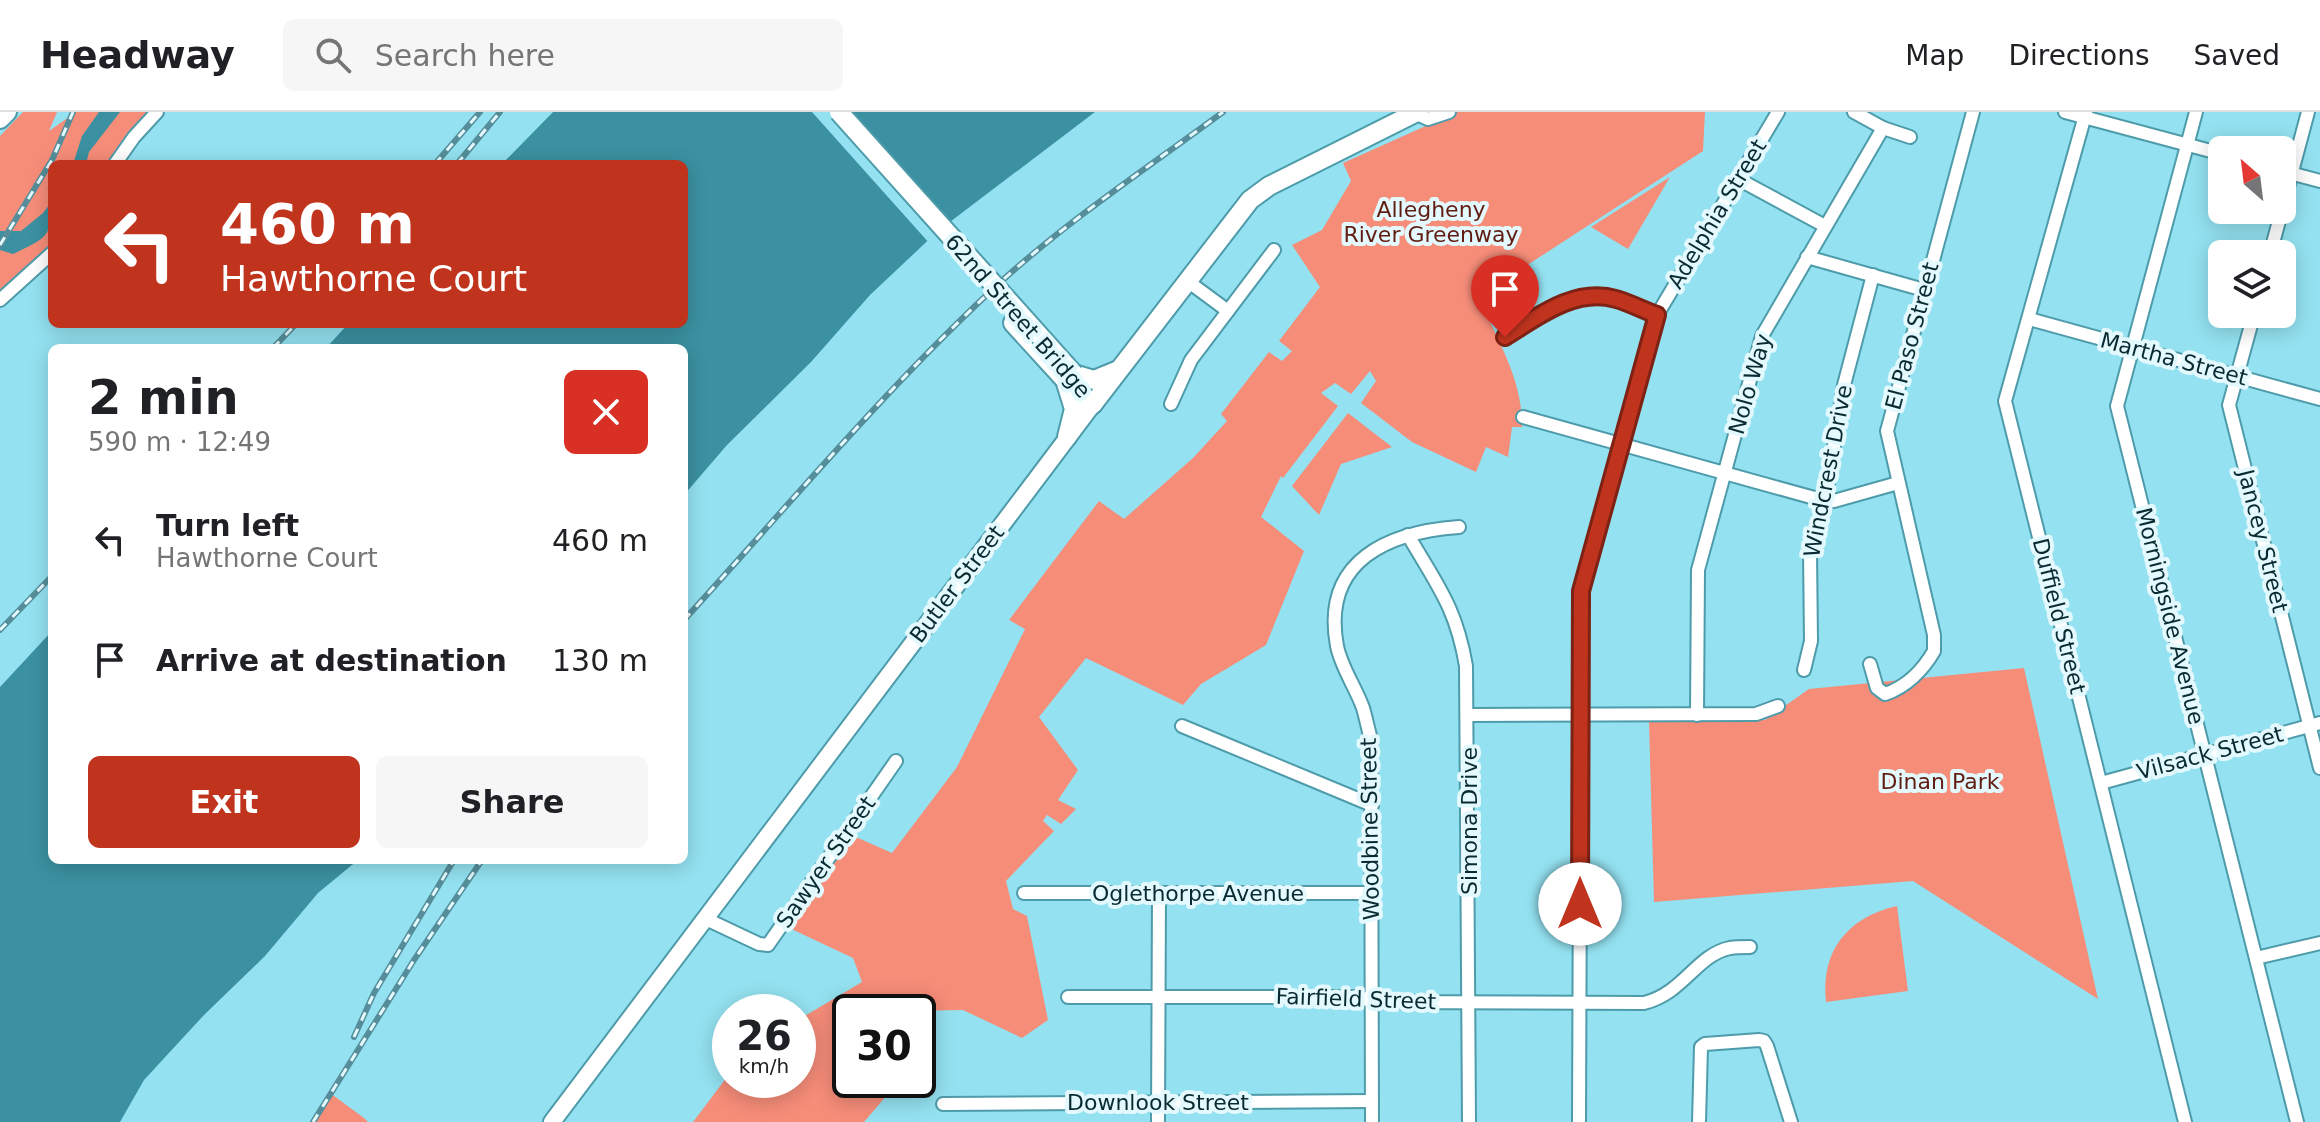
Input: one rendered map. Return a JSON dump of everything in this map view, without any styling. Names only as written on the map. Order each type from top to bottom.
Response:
[{"type":"highway","points":[[0,119],[7,112]]},
{"type":"highway","name":"62nd Street Bridge","points":[[824,112],[1076,384]]},
{"type":"highway","name":"62nd Street Bridge","points":[[839,112],[1093,404]]},
{"type":"highway","name":"Butler Street","points":[[1093,404],[1244,205],[1262,190],[1416,113]]},
{"type":"highway","points":[[1067,437],[1076,384],[1105,377],[1120,368]]},
{"type":"main road","name":"Butler Street","points":[[552,1122],[1093,404]]},
{"type":"street","points":[[118,160],[157,112]]},
{"type":"street","points":[[1416,113],[1428,119],[1449,112]]},
{"type":"street","name":"Adelphia Street","points":[[1579,1122],[1581,591],[1657,315],[1778,112]]},
{"type":"street","points":[[1854,112],[1883,128],[1910,137]]},
{"type":"street","name":"El Paso Street","points":[[1870,664],[1877,688],[1885,694],[1916,675],[1934,651],[1934,635],[1887,431],[1973,112]]},
{"type":"street","points":[[2065,112],[2208,150]]},
{"type":"street","name":"Morningside Avenue","points":[[2196,112],[2117,406],[2297,1122]]},
{"type":"street","points":[[2296,146],[2308,112]]},
{"type":"street","name":"Duffield Street","points":[[2085,115],[2005,401],[2185,1122]]},
{"type":"street","name":"Nolo Way","points":[[1697,715],[1698,570],[1762,336],[1883,128]]},
{"type":"street","points":[[2296,174],[2320,181]]},
{"type":"street","points":[[1738,179],[1825,226]]},
{"type":"street","points":[[1171,404],[1186,368],[1274,250]]},
{"type":"street","points":[[0,300],[48,257]]},
{"type":"street","points":[[1807,257],[1924,290]]},
{"type":"street","name":"Windcrest Drive","points":[[1804,670],[1811,641],[1810,552],[1824,500],[1844,385],[1873,275]]},
{"type":"street","points":[[1186,280],[1228,311]]},
{"type":"street","points":[[1505,337],[1554,306],[1594,296],[1614,298],[1657,315]]},
{"type":"street","name":"Martha Street","points":[[2029,319],[2320,399]]},
{"type":"street","name":"Jancey Street","points":[[2250,328],[2229,405],[2315,724],[2320,768]]},
{"type":"street","points":[[1523,417],[1824,500],[1834,501],[1898,483]]},
{"type":"street","name":"Woodbine Street","points":[[1372,1122],[1371,739],[1363,709],[1337,648],[1337,604],[1357,564],[1372,550],[1428,529],[1459,527]]},
{"type":"street","name":"Simona Drive","points":[[1408,535],[1436,577],[1460,632],[1466,666],[1469,1122]]},
{"type":"street","points":[[1468,715],[1756,714],[1778,706]]},
{"type":"street","name":"Vilsack Street","points":[[2101,783],[2315,724]]},
{"type":"street","points":[[1182,726],[1372,805]]},
{"type":"street","name":"Sawyer Street","points":[[706,919],[759,944],[768,945],[896,761]]},
{"type":"street","name":"Oglethorpe Avenue","points":[[1024,893],[1372,893]]},
{"type":"street","points":[[1158,1122],[1159,893]]},
{"type":"street","points":[[2256,958],[2320,943]]},
{"type":"street","name":"Fairfield Street","points":[[1068,997],[1364,997],[1372,1002],[1644,1003],[1672,992],[1709,957],[1730,948],[1750,947]]},
{"type":"street","points":[[1699,1122],[1701,1047],[1705,1044],[1764,1041],[1791,1122]]},
{"type":"street","name":"Downlook Street","points":[[943,1104],[1372,1101]]},
{"type":"green space","points":[[23,112],[57,112],[49,131],[76,112],[157,112],[118,160],[48,160],[48,257],[0,299],[0,136]]},
{"type":"green space","name":"Allegheny River Greenway","points":[[1457,112],[1705,112],[1703,151],[1478,297],[1508,360],[1518,393],[1522,427],[1512,427],[1508,457],[1486,447],[1476,472],[1412,442],[1361,403],[1376,381],[1370,371],[1351,394],[1335,383],[1321,393],[1338,406],[1283,478],[1281,476],[1261,517],[1304,551],[1266,645],[1201,684],[1183,705],[1086,658],[1039,717],[1078,770],[1058,800],[1076,809],[1061,824],[1047,815],[1043,821],[1054,831],[1006,881],[1013,909],[1027,916],[1048,1020],[1022,1038],[963,1010],[936,1010],[936,994],[842,994],[862,982],[853,958],[785,926],[849,834],[892,853],[957,767],[1025,629],[1009,620],[1099,501],[1124,519],[1193,458],[1227,421],[1221,414],[1269,352],[1282,361],[1292,351],[1279,341],[1320,287],[1292,245],[1322,230],[1351,181],[1343,163]]},
{"type":"green space","points":[[1670,177],[1628,249],[1591,227]]},
{"type":"green space","points":[[1348,413],[1392,447],[1341,464],[1319,515],[1292,486]]},
{"type":"green space","name":"Dinan Park","points":[[2024,668],[2098,999],[1913,881],[1654,902],[1649,721],[1765,720],[1809,689]]},
{"type":"green space","points":[[1897,906],[1908,991],[1826,1002],[1828,967],[1841,939],[1864,918]]},
{"type":"green space","points":[[832,1000],[832,1098],[884,1098],[864,1122],[693,1122],[712,1097],[816,1098],[816,1009]]},
{"type":"green space","points":[[330,1093],[364,1118],[368,1122],[313,1122]]},
{"type":"water","points":[[99,112],[120,112],[89,152],[87,160],[74,160],[82,136]]},
{"type":"water","points":[[553,112],[1095,112],[938,231],[870,295],[811,362],[727,445],[688,490],[688,344],[330,344],[344,328],[688,328],[688,160],[506,160]]},
{"type":"water","points":[[48,206],[48,230],[44,236],[13,254],[0,250],[0,231],[21,231]]},
{"type":"water","points":[[48,635],[48,864],[353,864],[318,893],[265,956],[204,1015],[144,1080],[120,1122],[0,1122],[0,687]]},
{"type":"pier","points":[[812,112],[847,112],[940,234],[930,244]]},
{"type":"railway","points":[[52,160],[73,112]]},
{"type":"railway","points":[[438,160],[480,112]]},
{"type":"railway","points":[[460,160],[500,112]]},
{"type":"railway","points":[[688,616],[841,445],[962,318],[1005,278],[1085,213],[1223,112]]},
{"type":"railway","points":[[0,245],[48,167]]},
{"type":"railway","points":[[277,344],[292,328]]},
{"type":"railway","points":[[0,630],[48,580]]},
{"type":"railway","points":[[354,1037],[374,993],[452,864]]},
{"type":"railway","points":[[313,1122],[414,960],[479,864]]},
{"type":"route","points":[[1505,337],[1554,306],[1594,296],[1614,298],[1657,315],[1581,591],[1580,904]]}]
